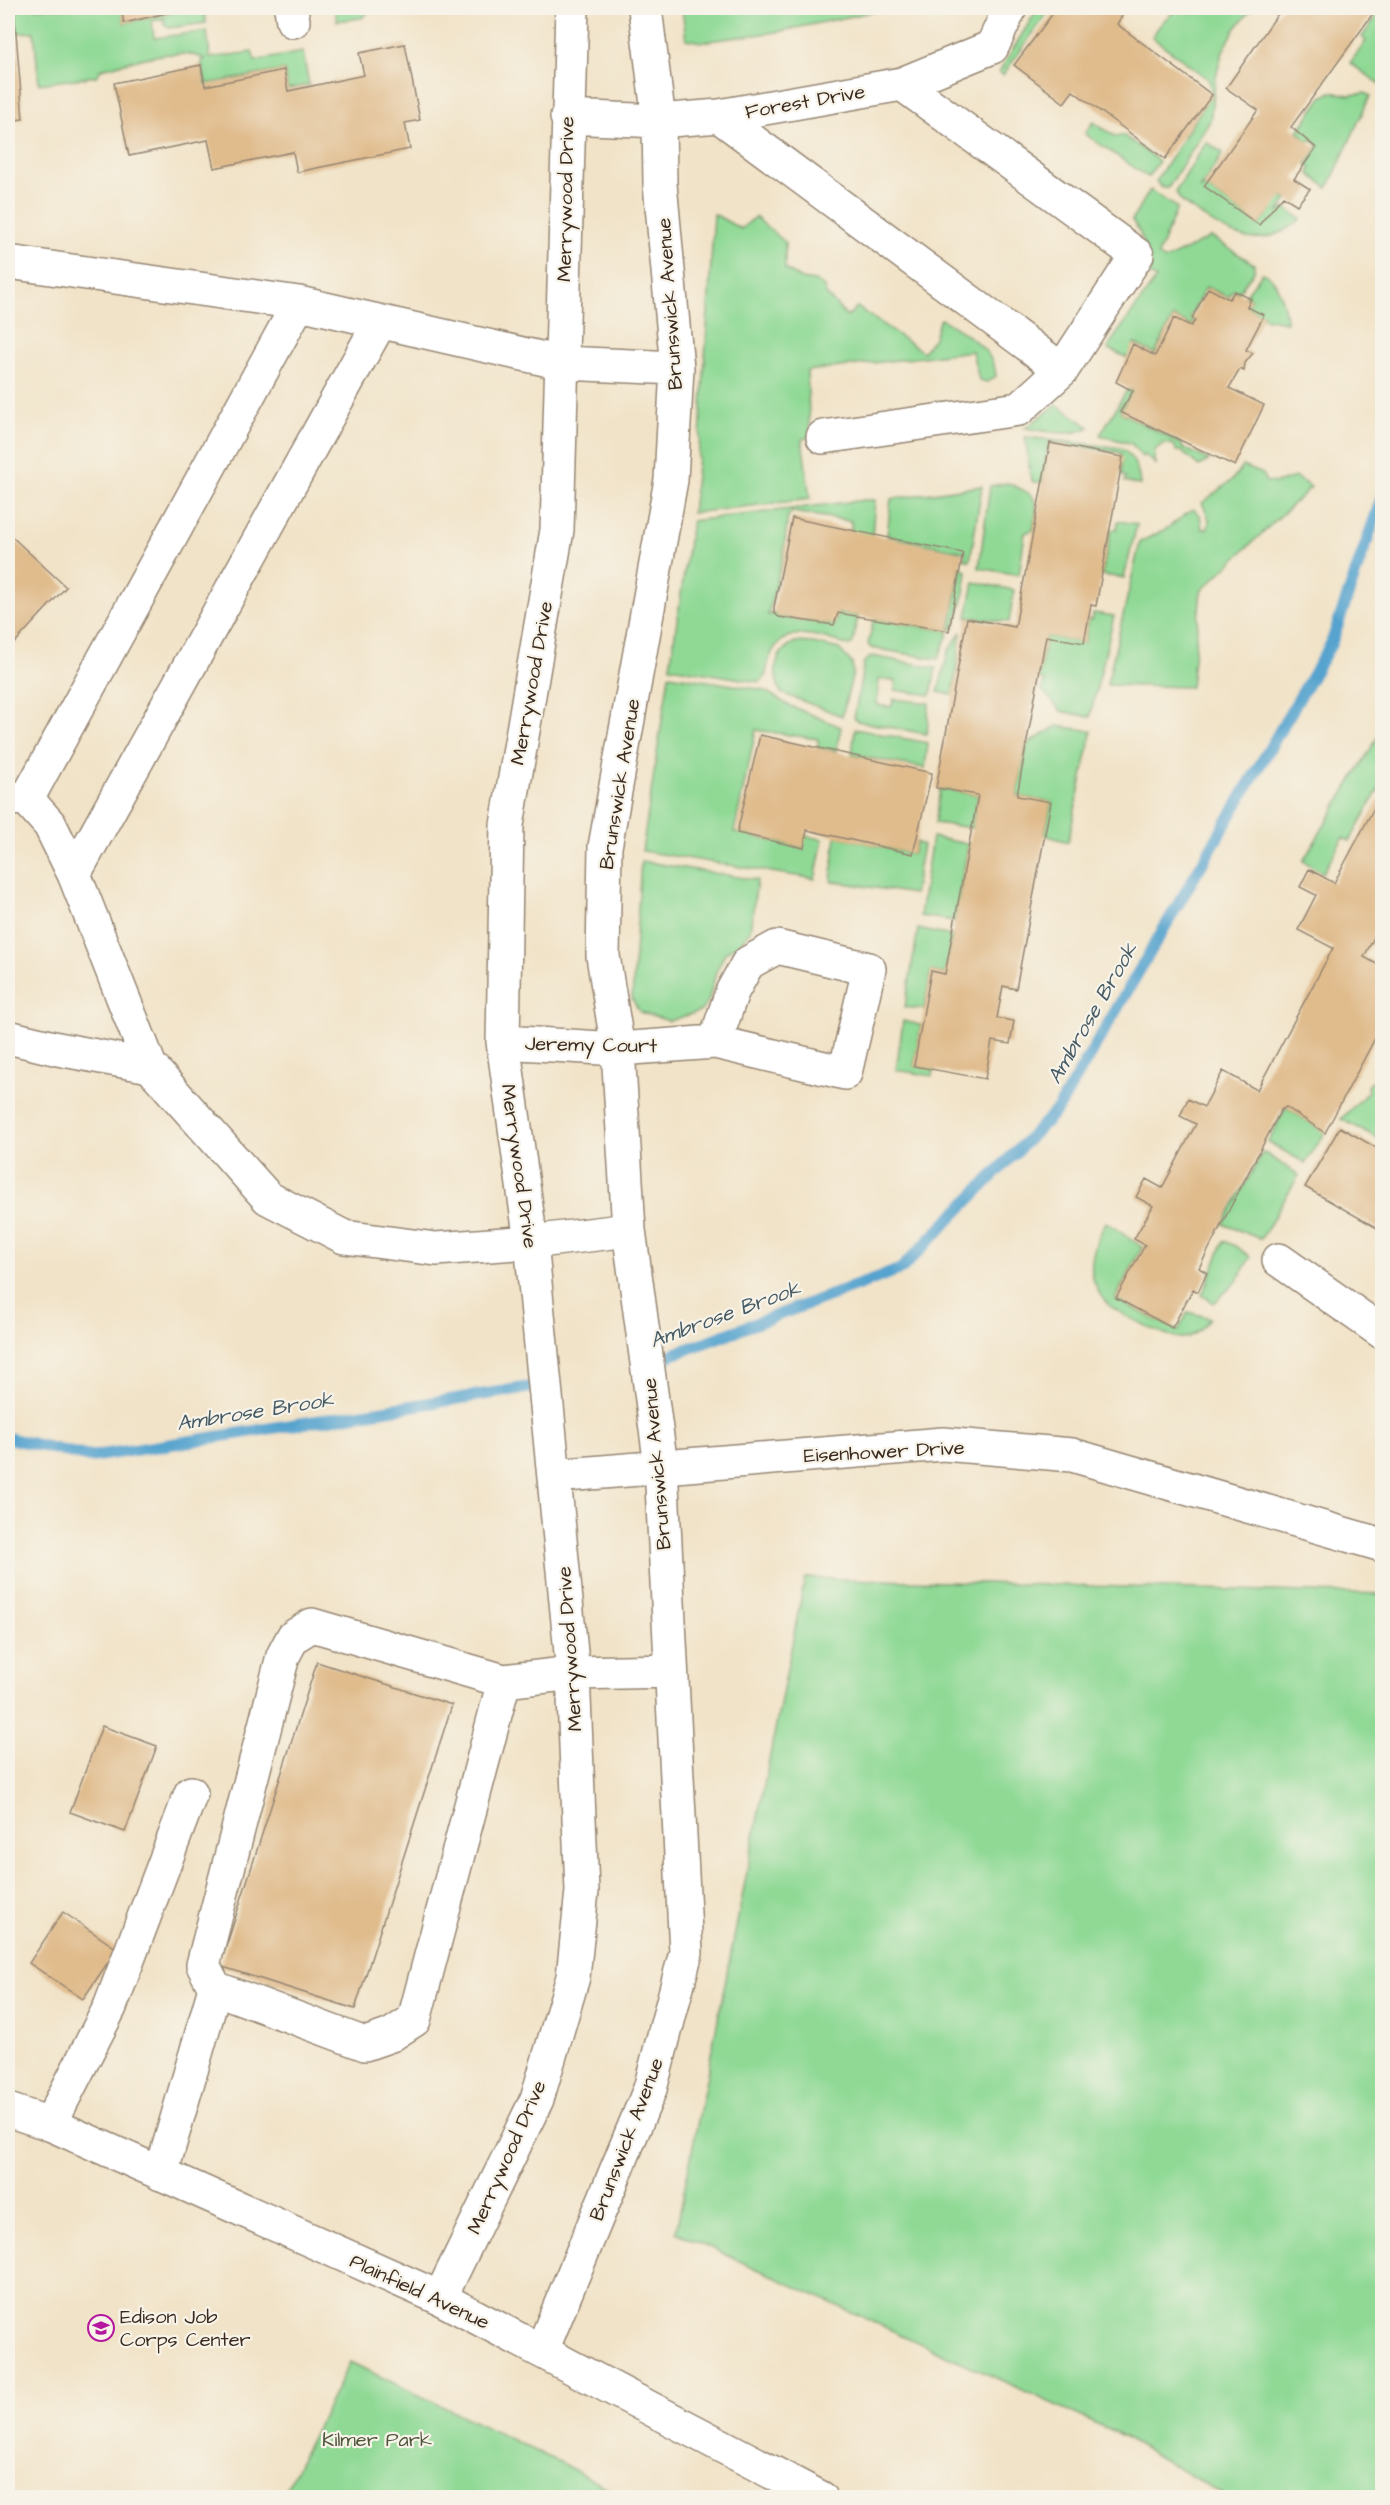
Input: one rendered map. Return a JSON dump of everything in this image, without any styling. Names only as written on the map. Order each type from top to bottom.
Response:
[{"type":"street","name":"Merrywood Drive","points":[[440,2298],[537,2099],[573,1977],[582,1891],[573,1673],[531,1242],[503,1042],[507,825],[557,530],[567,117],[572,8]]},
{"type":"street","name":"Brunswick Avenue","points":[[542,2350],[650,2089],[686,1952],[660,1466],[629,1230],[618,1049],[603,956],[605,846],[671,480],[677,368],[660,184],[659,121],[645,8]]},
{"type":"street","name":"Forest Drive","points":[[567,117],[659,121],[719,116],[902,84],[992,47],[1010,8]]},
{"type":"street","points":[[823,437],[1019,409],[1062,370],[1137,255],[902,84]]},
{"type":"street","points":[[719,116],[1062,370]]},
{"type":"street","points":[[8,262],[299,303],[562,363],[677,368]]},
{"type":"street","points":[[299,303],[17,799],[50,825],[74,874],[150,1066],[268,1198],[344,1237],[436,1249],[531,1242],[629,1230]]},
{"type":"street","points":[[74,874],[380,322]]},
{"type":"street","name":"Jeremy Court","points":[[503,1042],[618,1049],[716,1042],[845,1073],[869,969],[777,947],[748,963],[732,993],[716,1042]]},
{"type":"street","points":[[8,1037],[150,1066]]},
{"type":"street","points":[[1279,1260],[1383,1332]]},
{"type":"street","name":"Eisenhower Drive","points":[[554,1476],[943,1444],[1072,1455],[1383,1545]]},
{"type":"street","points":[[504,1681],[414,2020],[391,2035],[365,2044],[215,1988],[203,1965],[283,1656],[293,1637],[312,1625],[504,1681],[573,1673],[671,1671]]},
{"type":"street","points":[[50,2124],[110,2007],[192,1793]]},
{"type":"street","points":[[161,2174],[215,1988]]},
{"type":"street","name":"Plainfield Avenue","points":[[8,2110],[50,2124],[440,2298],[821,2498]]},
{"type":"green space","points":[[14,8],[121,8],[124,23],[190,8],[204,8],[206,23],[169,28],[164,24],[164,17],[152,21],[154,38],[207,31],[210,58],[252,52],[255,61],[303,52],[309,85],[288,89],[284,70],[206,84],[201,61],[205,59],[181,54],[154,56],[101,69],[97,76],[39,84],[34,32],[16,33]]},
{"type":"green space","points":[[335,8],[372,8],[362,18],[337,21]]},
{"type":"green space","points":[[682,8],[890,8],[777,32],[701,42],[686,39]]},
{"type":"green space","points":[[1038,8],[1051,8],[1003,75],[999,72]]},
{"type":"green space","points":[[1201,8],[1248,8],[1251,10],[1235,29],[1223,51],[1216,76],[1210,121],[1168,188],[1161,187],[1156,181],[1212,93],[1209,80],[1152,37],[1162,23],[1175,12],[1186,9],[1191,13],[1199,12]]},
{"type":"green space","points":[[1382,8],[1382,80],[1380,84],[1350,63],[1366,41],[1362,37]]},
{"type":"green space","points":[[1331,92],[1349,95],[1365,93],[1370,96],[1328,188],[1309,174],[1310,168],[1307,164],[1319,146],[1312,139],[1308,142],[1298,131],[1322,97]]},
{"type":"green space","points":[[1093,122],[1116,137],[1123,135],[1159,161],[1148,177],[1085,134]]},
{"type":"green space","points":[[1206,142],[1223,153],[1200,189],[1204,186],[1259,225],[1282,196],[1287,200],[1277,213],[1285,208],[1301,219],[1274,235],[1250,238],[1225,230],[1185,204],[1176,191]]},
{"type":"green space","points":[[1150,190],[1177,208],[1158,255],[1165,260],[1211,237],[1254,264],[1254,271],[1239,292],[1234,290],[1228,297],[1206,287],[1190,317],[1194,321],[1191,325],[1173,317],[1155,354],[1134,343],[1128,358],[1108,349],[1156,279],[1146,272],[1145,245],[1132,220]]},
{"type":"green space","points":[[714,214],[741,229],[755,217],[785,242],[785,269],[801,279],[815,281],[824,287],[826,294],[847,317],[857,307],[923,352],[934,338],[939,321],[942,319],[984,349],[994,366],[996,376],[987,382],[979,380],[972,351],[807,371],[810,437],[802,439],[810,499],[692,513],[700,438]]},
{"type":"green space","points":[[1262,273],[1268,275],[1277,286],[1287,322],[1262,318],[1264,315],[1247,307],[1251,299],[1245,296]]},
{"type":"green space","points":[[1127,390],[1133,391],[1120,412],[1209,460],[1199,466],[1181,451],[1176,451],[1174,445],[1164,443],[1155,450],[1154,460],[1157,465],[1145,455],[1142,457],[1132,444],[1100,435]]},
{"type":"green space","points":[[1055,406],[1059,406],[1089,427],[1066,433],[1025,428]]},
{"type":"green space","points":[[1025,437],[1121,448],[1135,464],[1140,485],[1124,482],[1126,477],[1122,476],[1121,453],[1049,442],[1042,482],[1033,482]]},
{"type":"green space","points":[[1243,466],[1263,474],[1265,481],[1276,483],[1295,477],[1311,487],[1201,591],[1191,687],[1107,685],[1140,542],[1166,529],[1193,509],[1200,515],[1202,529],[1207,529],[1209,519],[1202,503],[1232,480]]},
{"type":"green space","points":[[1007,483],[1031,495],[1036,504],[1033,530],[1025,533],[1019,575],[979,568],[990,486]]},
{"type":"green space","points":[[982,486],[970,561],[964,559],[965,552],[887,536],[891,499]]},
{"type":"green space","points":[[875,500],[872,536],[851,533],[851,521],[792,512],[788,516],[783,556],[768,615],[774,613],[779,617],[834,625],[838,613],[858,616],[853,643],[849,646],[813,635],[790,636],[781,641],[773,650],[765,676],[759,682],[670,667],[692,521]]},
{"type":"green space","points":[[1118,521],[1137,524],[1124,578],[1102,575],[1111,530],[1117,529]]},
{"type":"green space","points":[[961,567],[967,572],[963,599],[954,628],[950,630]]},
{"type":"green space","points":[[974,582],[1014,590],[1009,622],[967,617]]},
{"type":"green space","points":[[1093,613],[1114,616],[1090,717],[1061,711],[1041,689],[1045,681],[1039,678],[1046,636],[1084,643],[1089,620],[1093,619]]},
{"type":"green space","points":[[874,619],[949,631],[938,659],[871,648],[868,644]]},
{"type":"green space","points":[[961,632],[953,695],[938,692],[948,652]]},
{"type":"green space","points":[[795,642],[813,643],[839,649],[852,663],[853,673],[842,716],[781,693],[776,678],[776,664],[782,652]]},
{"type":"green space","points":[[872,656],[936,668],[931,695],[895,690],[896,681],[879,679],[877,705],[891,707],[894,699],[929,703],[927,734],[857,721],[854,718],[864,662]]},
{"type":"green space","points":[[669,675],[764,690],[788,705],[841,727],[836,751],[818,748],[818,739],[756,730],[734,832],[803,848],[806,836],[823,839],[815,879],[642,851]]},
{"type":"green space","points":[[1057,726],[1092,731],[1068,842],[1045,835],[1051,802],[1017,796],[1027,744]]},
{"type":"green space","points":[[855,729],[928,743],[925,768],[852,755]]},
{"type":"green space","points":[[1382,730],[1382,783],[1350,841],[1343,838],[1323,873],[1303,861]]},
{"type":"green space","points":[[940,789],[978,795],[972,828],[935,823]]},
{"type":"green space","points":[[836,836],[913,854],[916,842],[923,845],[914,894],[831,881]]},
{"type":"green space","points":[[932,837],[968,844],[955,921],[920,916]]},
{"type":"green space","points":[[641,861],[757,880],[750,931],[741,942],[725,953],[716,972],[709,1000],[701,1011],[669,1021],[640,1012],[632,999]]},
{"type":"green space","points":[[918,929],[952,936],[945,974],[931,971],[924,1009],[905,1007]]},
{"type":"green space","points":[[903,1021],[921,1025],[914,1066],[935,1069],[932,1076],[896,1070]]},
{"type":"green space","points":[[1372,1082],[1382,1090],[1382,1140],[1341,1119],[1368,1092],[1367,1086]]},
{"type":"green space","points":[[1286,1107],[1325,1133],[1305,1163],[1268,1142]]},
{"type":"green space","points":[[1263,1152],[1299,1175],[1261,1239],[1223,1224]]},
{"type":"green space","points":[[1106,1222],[1142,1247],[1115,1299],[1178,1331],[1188,1312],[1210,1318],[1198,1332],[1181,1338],[1165,1334],[1125,1315],[1104,1300],[1094,1283],[1092,1261],[1095,1247]]},
{"type":"green space","points":[[1224,1241],[1236,1246],[1250,1257],[1237,1281],[1214,1303],[1202,1295]]},
{"type":"green space","points":[[805,1578],[1382,1594],[1382,2497],[1227,2497],[1119,2434],[676,2232]]},
{"type":"green space","name":"Kilmer Park","points":[[350,2362],[563,2464],[624,2497],[282,2497]]},
{"type":"building","points":[[8,8],[14,8],[23,119],[8,121]]},
{"type":"building","points":[[121,8],[188,8],[124,23]]},
{"type":"building","points":[[1057,8],[1110,8],[1122,16],[1117,24],[1212,95],[1165,159],[1073,91],[1064,103],[1014,65]]},
{"type":"building","points":[[1282,8],[1377,8],[1291,127],[1316,148],[1294,179],[1310,189],[1297,205],[1283,196],[1259,225],[1204,186],[1258,110],[1226,88]]},
{"type":"building","points":[[405,44],[420,120],[405,123],[410,149],[297,172],[293,152],[214,168],[208,140],[129,156],[114,83],[201,65],[205,86],[284,70],[288,91],[364,75],[359,53]]},
{"type":"building","points":[[1208,288],[1229,299],[1235,291],[1251,299],[1247,307],[1264,315],[1246,350],[1253,353],[1245,363],[1244,371],[1240,369],[1229,388],[1264,405],[1235,466],[1120,412],[1133,391],[1116,382],[1133,344],[1155,356],[1174,318],[1191,326],[1195,321],[1192,318]]},
{"type":"building","points":[[1050,443],[1123,457],[1096,606],[1091,605],[1084,643],[1046,636],[1017,796],[1051,802],[1016,989],[1003,986],[997,1018],[1014,1021],[1010,1044],[992,1041],[985,1079],[914,1066],[931,971],[945,974],[978,795],[936,788],[967,618],[1015,627]]},
{"type":"building","points":[[792,518],[963,553],[949,631],[838,613],[834,625],[779,617],[774,613],[774,607]]},
{"type":"building","points":[[8,533],[66,587],[9,649],[8,648]]},
{"type":"building","points":[[760,735],[932,773],[913,854],[807,830],[804,848],[737,833]]},
{"type":"building","points":[[1382,793],[1382,922],[1364,957],[1382,967],[1382,1025],[1325,1133],[1286,1107],[1281,1110],[1199,1268],[1207,1273],[1198,1292],[1193,1289],[1172,1328],[1116,1298],[1145,1245],[1134,1239],[1153,1206],[1136,1197],[1146,1179],[1162,1188],[1196,1124],[1180,1116],[1188,1099],[1204,1107],[1223,1071],[1257,1090],[1333,948],[1298,930],[1316,895],[1300,887],[1309,869],[1334,883]]},
{"type":"building","points":[[1340,1127],[1382,1151],[1382,1231],[1305,1187]]},
{"type":"building","points":[[317,1662],[452,1705],[355,2009],[220,1966]]},
{"type":"building","points":[[102,1726],[157,1746],[125,1832],[70,1812]]},
{"type":"building","points":[[63,1912],[117,1949],[83,1999],[29,1963]]},
{"type":"waterway","name":"Ambrose Brook","points":[[650,1363],[901,1269],[1058,1109],[1331,644],[1382,497]]},
{"type":"waterway","name":"Ambrose Brook","points":[[8,1438],[90,1457],[544,1385]]},
{"type":"place","name":"Edison Job Corps Center","points":[[101,2328]]}]
